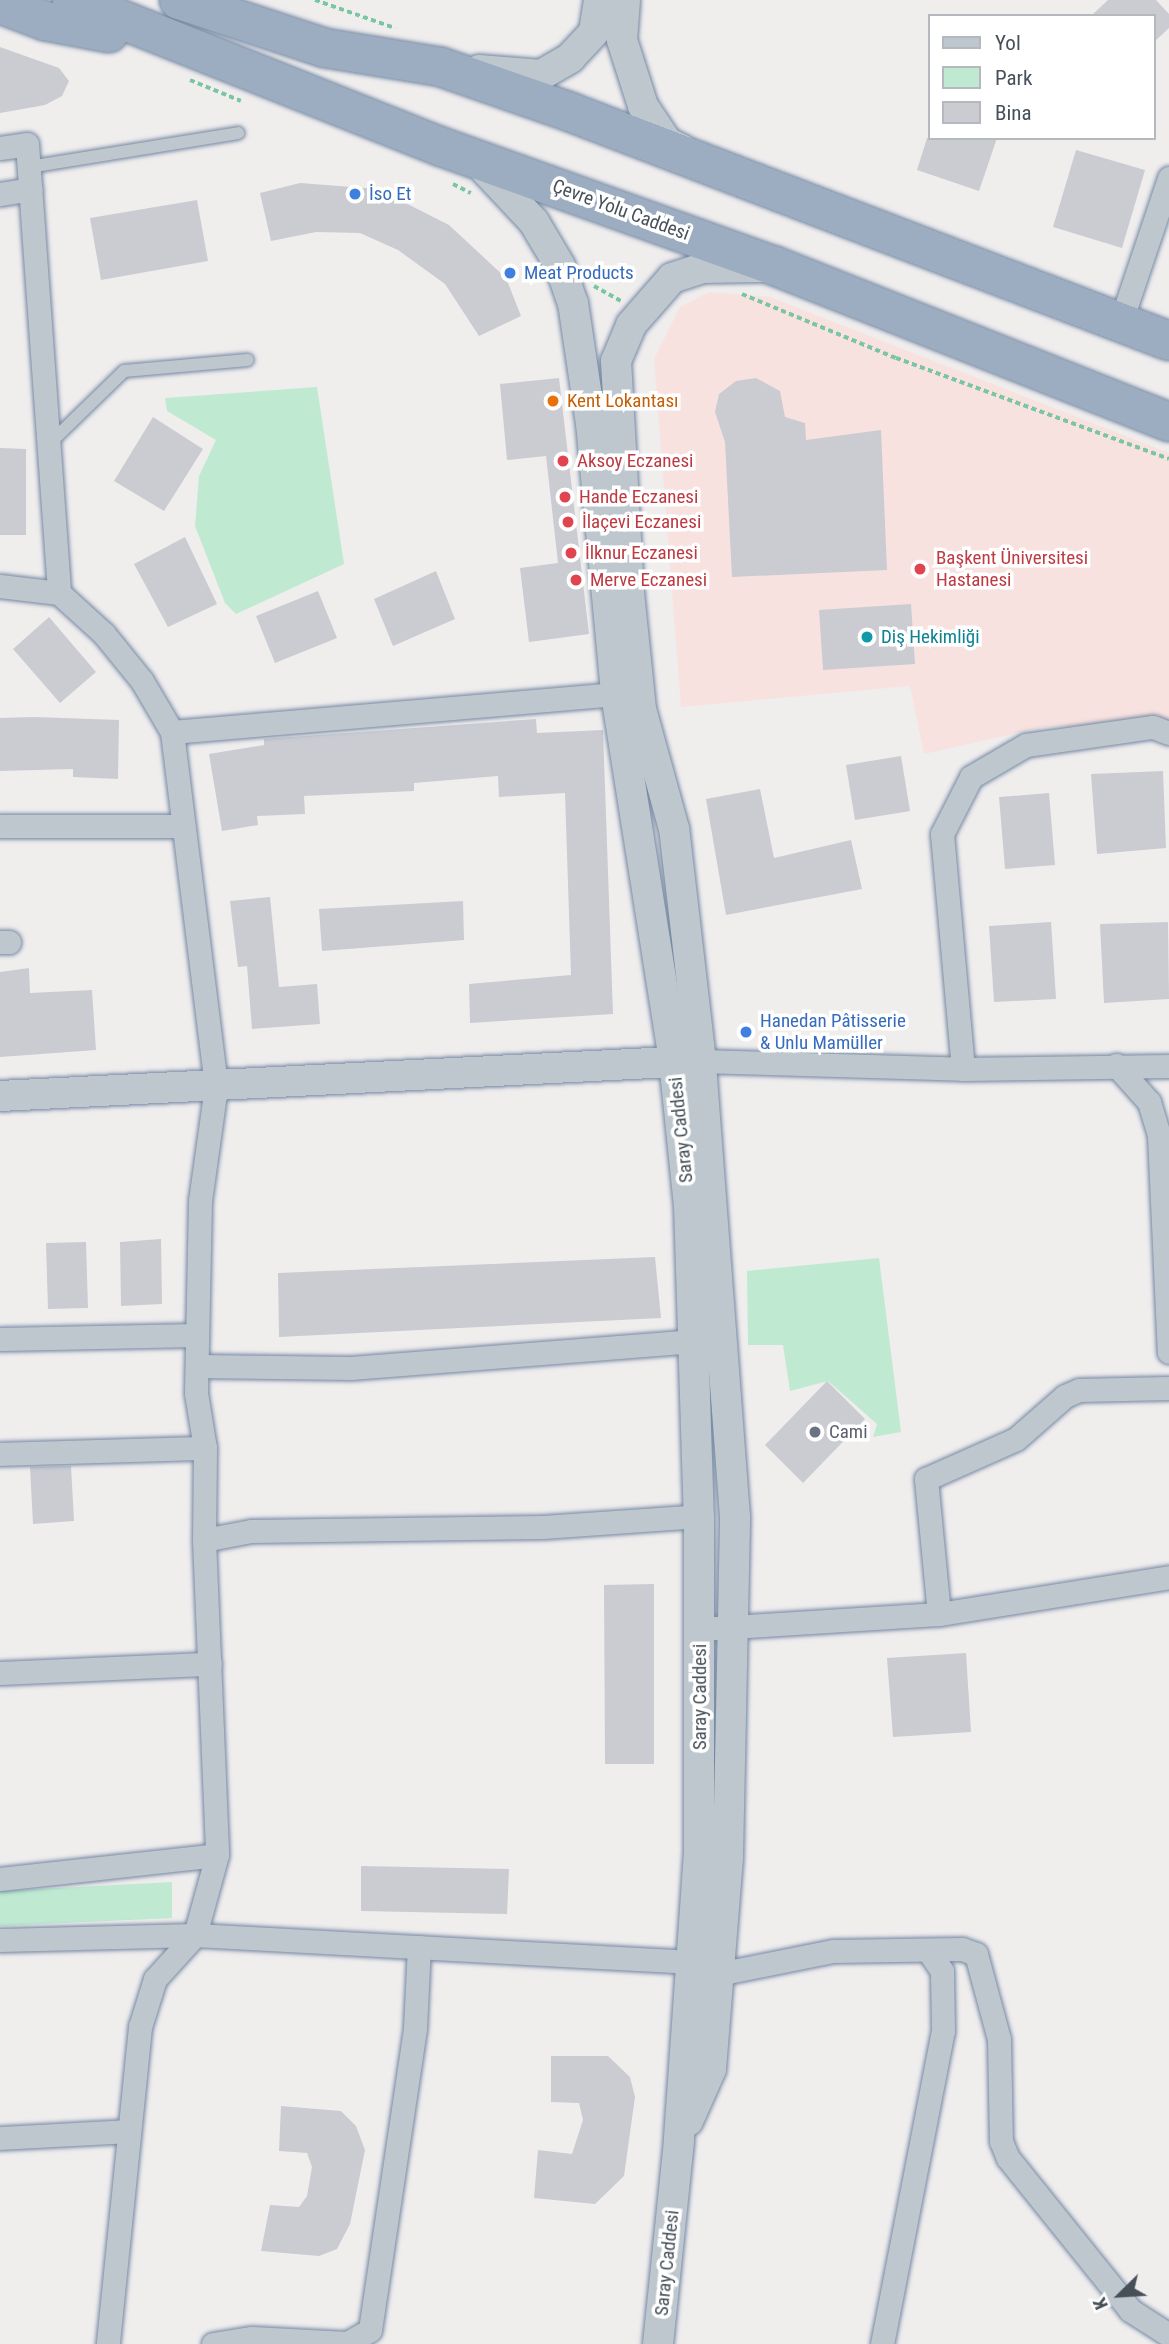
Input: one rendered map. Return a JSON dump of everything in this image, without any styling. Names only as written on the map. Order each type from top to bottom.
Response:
[{"type":"highway","name":"Çevre Yolu Caddesi","points":[[72,0],[199,66],[461,170],[775,266],[1169,422]]},
{"type":"highway","points":[[178,0],[325,48],[441,67],[721,169],[1169,341]]},
{"type":"highway","points":[[220,0],[325,48]]},
{"type":"highway","points":[[0,4],[46,21],[199,66]]},
{"type":"street","points":[[441,67],[541,75],[570,58],[623,1]]},
{"type":"street","points":[[623,1],[622,40],[643,106],[667,142],[721,169]]},
{"type":"street","points":[[0,148],[29,167]]},
{"type":"street","points":[[0,194],[29,167]]},
{"type":"street","points":[[29,167],[59,593]]},
{"type":"street","name":"Saray Caddesi","points":[[461,170],[534,222],[560,266],[573,303],[591,424],[616,694],[688,1061],[689,1205],[699,1516],[699,1852],[679,2141],[658,2344]]},
{"type":"street","points":[[1121,321],[1169,178]]},
{"type":"street","name":"Saray Caddesi","points":[[679,2141],[711,2069],[728,1857],[736,1627],[735,1517],[688,1061],[674,829],[641,709],[629,593],[616,361],[641,312],[672,278],[703,268],[775,266]]},
{"type":"street","points":[[0,586],[59,593],[104,634],[142,681],[172,732],[216,1087],[200,1201],[197,1366],[205,1448],[204,1540],[217,1856],[195,1934],[155,1979],[140,2027],[108,2344]]},
{"type":"street","points":[[172,732],[616,694]]},
{"type":"street","points":[[963,1069],[942,834],[971,777],[1026,745],[1153,727],[1169,733]]},
{"type":"street","points":[[0,826],[183,826]]},
{"type":"street","points":[[0,1096],[688,1061],[963,1069],[1169,1066]]},
{"type":"street","points":[[1116,1065],[1149,1102],[1159,1135],[1169,1352]]},
{"type":"street","points":[[0,1339],[197,1335]]},
{"type":"street","points":[[197,1366],[351,1368],[695,1340]]},
{"type":"street","points":[[939,1614],[926,1479],[1016,1439],[1065,1396],[1079,1390],[1169,1388]]},
{"type":"street","points":[[0,1454],[205,1448]]},
{"type":"street","points":[[204,1540],[251,1531],[543,1527],[699,1516]]},
{"type":"street","points":[[700,1629],[939,1614],[1169,1577]]},
{"type":"street","points":[[0,1673],[210,1664]]},
{"type":"street","points":[[0,1880],[217,1856]]},
{"type":"street","points":[[0,1940],[195,1934],[692,1962]]},
{"type":"street","points":[[213,2344],[251,2338],[347,2343],[370,2330],[415,2028],[419,1947]]},
{"type":"street","points":[[719,1974],[833,1951],[962,1949],[976,1954],[984,1972],[999,2039],[1001,2141],[1008,2158],[1130,2310],[1169,2335]]},
{"type":"street","points":[[882,2344],[943,2031],[944,1979],[928,1950]]},
{"type":"street","points":[[0,2138],[128,2131]]},
{"type":"lane","points":[[29,167],[238,133]]},
{"type":"lane","points":[[48,445],[124,371],[248,360]]},
{"type":"path","points":[[199,66],[251,105]]},
{"type":"path","points":[[461,170],[481,199]]},
{"type":"path","points":[[560,266],[641,312]]},
{"type":"path","points":[[733,290],[896,358],[1169,459]]},
{"type":"shaded area","name":"Başkent Üniversitesi Hastanesi","points":[[709,292],[770,297],[1169,453],[1169,723],[1044,727],[924,754],[910,686],[681,707],[654,359],[680,307]]},
{"type":"green space","points":[[317,387],[344,564],[236,614],[225,603],[195,526],[199,476],[216,440],[167,411],[165,398]]},
{"type":"green space","points":[[879,1258],[901,1432],[873,1437],[877,1424],[828,1381],[790,1391],[783,1345],[748,1345],[747,1271]]},
{"type":"green space","points":[[172,1882],[172,1918],[0,1926],[0,1891]]},
{"type":"building","points":[[1108,0],[1156,0],[1169,14],[1169,28],[1155,41],[1155,14],[1093,14]]},
{"type":"building","points":[[0,47],[59,68],[69,81],[62,96],[45,105],[0,113]]},
{"type":"building","points":[[927,138],[996,140],[979,191],[917,170]]},
{"type":"building","points":[[1076,150],[1145,170],[1122,248],[1053,227]]},
{"type":"building","points":[[300,183],[378,189],[449,225],[506,278],[521,316],[479,336],[445,284],[398,250],[360,233],[316,232],[271,241],[260,193]]},
{"type":"building","points":[[197,200],[208,261],[101,280],[90,218]]},
{"type":"building","points":[[559,378],[589,634],[529,642],[520,568],[558,563],[546,456],[507,460],[500,384]]},
{"type":"building","points":[[756,378],[780,391],[785,417],[805,423],[806,440],[881,430],[887,570],[732,577],[725,442],[715,412],[719,394],[736,381]]},
{"type":"building","points":[[153,417],[203,449],[164,511],[114,481]]},
{"type":"building","points":[[0,448],[26,449],[26,535],[0,535]]},
{"type":"building","points":[[185,537],[217,604],[168,627],[134,564]]},
{"type":"building","points":[[436,571],[455,619],[393,646],[374,599]]},
{"type":"building","points":[[318,591],[337,638],[275,663],[256,616]]},
{"type":"building","name":"Diş Hekimliği","points":[[911,604],[915,664],[823,670],[819,610]]},
{"type":"building","points":[[49,617],[96,672],[60,703],[13,649]]},
{"type":"building","points":[[0,718],[119,720],[118,779],[73,777],[73,769],[0,771]]},
{"type":"building","points":[[536,719],[537,733],[603,730],[613,1014],[470,1023],[469,984],[571,975],[565,793],[499,797],[498,776],[414,783],[414,791],[304,796],[305,814],[257,816],[258,825],[222,831],[209,754],[264,745],[264,739]]},
{"type":"building","points":[[901,756],[910,811],[855,820],[846,765]]},
{"type":"building","points":[[1163,771],[1166,848],[1097,854],[1091,774]]},
{"type":"building","points":[[760,789],[774,858],[851,840],[862,889],[726,915],[706,799]]},
{"type":"building","points":[[1049,793],[1055,865],[1005,869],[999,797]]},
{"type":"building","points":[[270,897],[279,987],[317,984],[320,1024],[252,1029],[247,966],[238,967],[230,901]]},
{"type":"building","points":[[463,901],[464,940],[322,951],[319,909]]},
{"type":"building","points":[[1051,922],[1056,999],[994,1002],[989,926]]},
{"type":"building","points":[[1168,922],[1169,999],[1104,1003],[1100,924]]},
{"type":"building","points":[[29,968],[30,993],[92,990],[96,1050],[0,1057],[0,972]]},
{"type":"building","points":[[161,1239],[162,1304],[121,1306],[120,1242]]},
{"type":"building","points":[[86,1242],[88,1308],[48,1309],[46,1243]]},
{"type":"building","points":[[655,1257],[661,1318],[279,1337],[278,1273]]},
{"type":"building","name":"Cami","points":[[827,1381],[865,1419],[803,1483],[765,1445]]},
{"type":"building","points":[[71,1466],[74,1521],[33,1524],[30,1467]]},
{"type":"building","points":[[654,1584],[654,1764],[605,1764],[604,1585]]},
{"type":"building","points":[[966,1653],[971,1732],[893,1737],[887,1658]]},
{"type":"building","points":[[361,1866],[509,1869],[507,1914],[361,1911]]},
{"type":"building","points":[[551,2056],[608,2056],[630,2077],[635,2097],[624,2176],[595,2204],[534,2198],[538,2150],[572,2154],[583,2120],[579,2103],[551,2102]]},
{"type":"building","points":[[281,2106],[341,2111],[356,2126],[365,2150],[350,2224],[337,2249],[319,2256],[261,2251],[270,2205],[299,2207],[307,2196],[312,2167],[307,2153],[279,2151]]},
{"type":"place","name":"İso Et","points":[[355,194]]},
{"type":"place","name":"Meat Products","points":[[510,273]]},
{"type":"place","name":"Kent Lokantası","points":[[553,401]]},
{"type":"place","name":"Aksoy Eczanesi","points":[[563,461]]},
{"type":"place","name":"Hande Eczanesi","points":[[565,497]]},
{"type":"place","name":"İlaçevi Eczanesi","points":[[568,522]]},
{"type":"place","name":"İlknur Eczanesi","points":[[571,553]]},
{"type":"place","name":"Başkent Üniversitesi Hastanesi","points":[[920,569]]},
{"type":"place","name":"Merve Eczanesi","points":[[576,580]]},
{"type":"place","name":"Diş Hekimliği","points":[[867,637]]},
{"type":"place","name":"Hanedan Pâtisserie & Unlu Mamüller","points":[[746,1032]]},
{"type":"place","name":"Cami","points":[[815,1432]]}]
